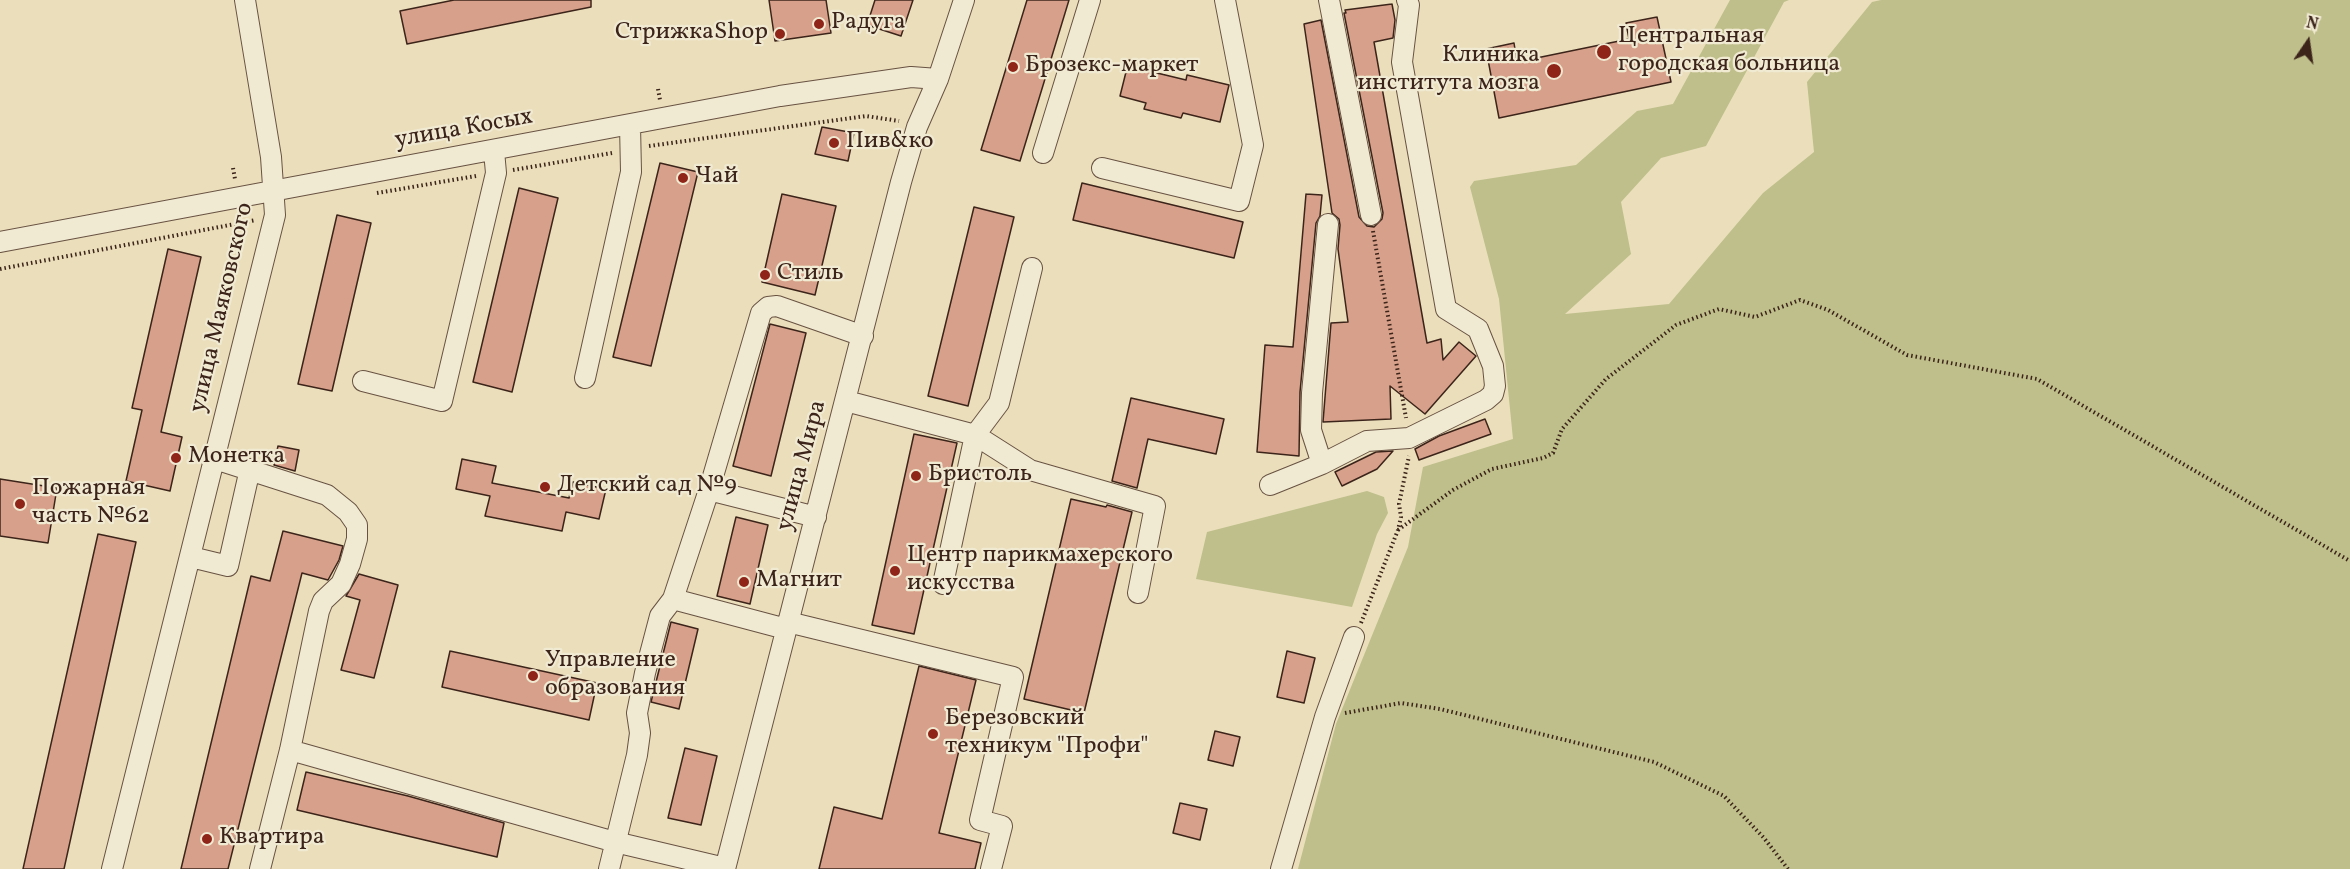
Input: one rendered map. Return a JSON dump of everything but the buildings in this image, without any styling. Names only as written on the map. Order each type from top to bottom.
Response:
[{"type":"street","name":"улица Маяковского","points":[[112,869],[275,215],[271,157],[245,0]]},
{"type":"street","name":"улица Мира","points":[[725,869],[901,182],[917,127],[938,79],[964,0]]},
{"type":"street","points":[[1043,153],[1090,0]]},
{"type":"street","points":[[1102,168],[1239,201],[1253,145],[1225,0]]},
{"type":"street","points":[[1329,0],[1371,215]]},
{"type":"street","points":[[1269,485],[1322,464],[1367,441],[1409,438],[1486,400],[1493,394],[1495,386],[1493,366],[1478,329],[1446,309],[1402,62],[1409,5],[1407,0]]},
{"type":"street","name":"улица Косых","points":[[0,242],[780,96],[911,77],[938,79]]},
{"type":"street","points":[[585,378],[631,172],[630,125]]},
{"type":"street","points":[[363,381],[442,401],[496,173],[494,151]]},
{"type":"street","points":[[1322,464],[1311,430],[1311,421],[1328,224]]},
{"type":"street","points":[[943,585],[975,435],[999,403],[1032,268]]},
{"type":"street","points":[[609,869],[638,755],[640,733],[637,713],[660,616],[673,599],[709,490],[761,312],[768,307],[777,306],[863,336]]},
{"type":"street","points":[[846,401],[975,435],[1030,470],[1155,506],[1138,593]]},
{"type":"street","points":[[215,459],[327,495],[348,512],[357,525],[357,539],[350,564],[341,584],[323,601],[319,611],[290,750],[260,869]]},
{"type":"street","points":[[191,557],[228,566],[250,470]]},
{"type":"street","points":[[709,490],[816,517]]},
{"type":"street","points":[[673,599],[1013,677],[980,820],[1002,826],[991,869]]},
{"type":"street","points":[[1281,869],[1325,717],[1354,637]]},
{"type":"street","points":[[290,750],[615,842],[725,869]]},
{"type":"path","points":[[368,194],[632,149],[866,116],[899,121]]},
{"type":"path","points":[[0,268],[275,215]]},
{"type":"path","points":[[1354,637],[1376,590],[1398,530],[1401,517],[1399,504],[1409,460],[1409,438],[1371,215]]},
{"type":"path","points":[[1398,530],[1453,490],[1492,469],[1543,458],[1553,453],[1562,429],[1606,380],[1676,325],[1719,309],[1755,317],[1800,300],[1828,310],[1907,355],[2037,379],[2350,561]]},
{"type":"path","points":[[1325,717],[1401,703],[1440,709],[1654,762],[1724,796],[1764,838],[1788,869]]},
{"type":"green space","points":[[1730,0],[1789,0],[1784,2],[1706,146],[1661,158],[1621,202],[1631,254],[1565,314],[1669,304],[1763,193],[1814,152],[1807,82],[1872,2],[1881,0],[2350,0],[2350,869],[1298,869],[1336,724],[1408,547],[1423,467],[1513,439],[1499,299],[1470,187],[1474,181],[1576,165],[1637,111],[1673,104]]},
{"type":"green space","points":[[1367,491],[1384,497],[1388,513],[1377,534],[1352,607],[1196,579],[1207,532]]},
{"type":"place","name":"Радуга","points":[[819,24]]},
{"type":"place","name":"СтрижкаShop","points":[[780,34]]},
{"type":"place","name":"Центральная городская больница","points":[[1604,52]]},
{"type":"place","name":"Брозекс-маркет","points":[[1013,67]]},
{"type":"place","name":"Клиника института мозга","points":[[1554,71]]},
{"type":"place","name":"Пив&ко","points":[[834,143]]},
{"type":"place","name":"Чай","points":[[683,178]]},
{"type":"place","name":"Стиль","points":[[765,275]]},
{"type":"place","name":"Монетка","points":[[176,458]]},
{"type":"place","name":"Бристоль","points":[[916,476]]},
{"type":"place","name":"Детский сад №9","points":[[545,487]]},
{"type":"place","name":"Пожарная часть №62","points":[[20,504]]},
{"type":"place","name":"Центр парикмахерского искусства","points":[[895,571]]},
{"type":"place","name":"Магнит","points":[[744,582]]},
{"type":"place","name":"Управление образования","points":[[533,676]]},
{"type":"place","name":"Березовский техникум \"Профи\"","points":[[933,734]]},
{"type":"place","name":"Квартира","points":[[207,839]]}]
